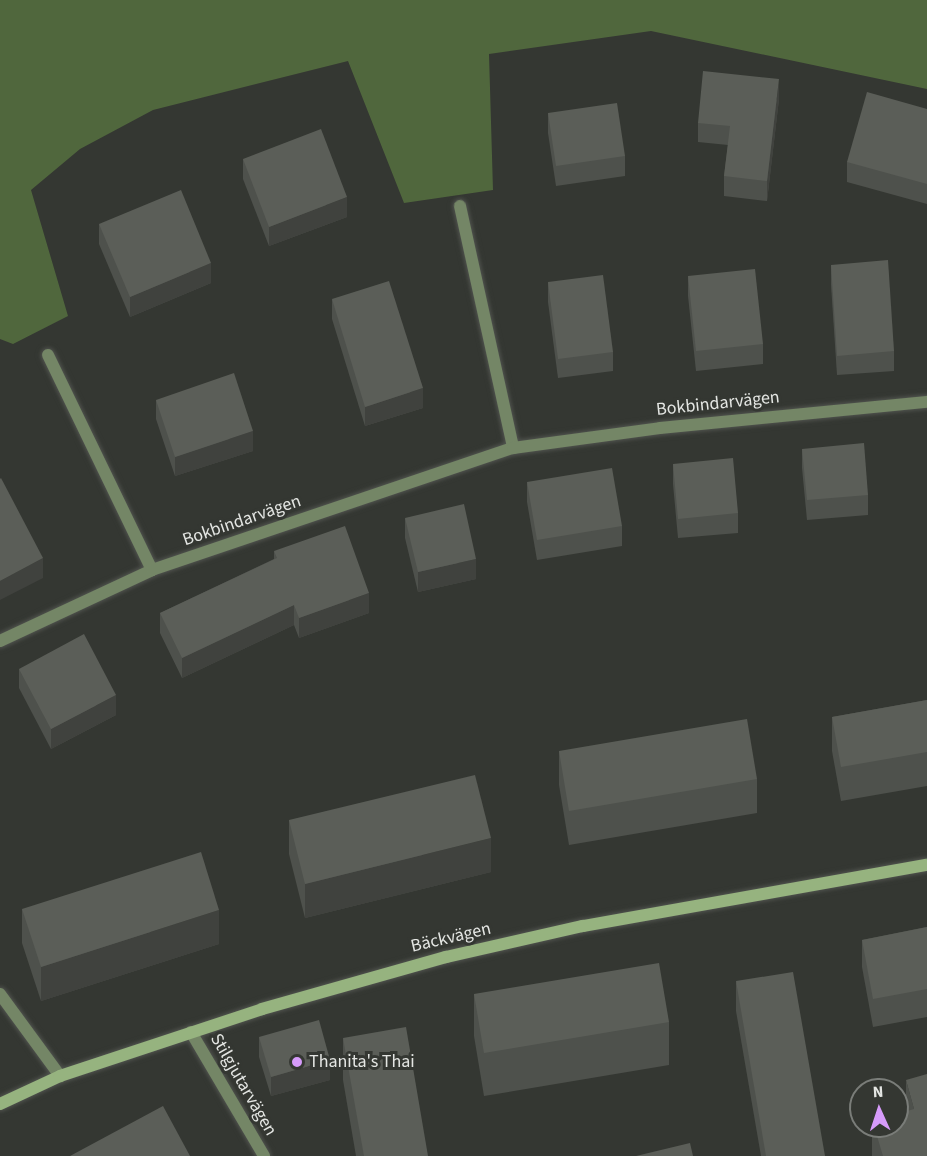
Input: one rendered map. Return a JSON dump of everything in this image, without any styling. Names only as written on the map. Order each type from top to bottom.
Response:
[{"type":"street","points":[[460,206],[513,448]]},
{"type":"street","points":[[48,355],[152,570]]},
{"type":"street","name":"Bokbindarvägen","points":[[0,641],[152,570],[513,448],[660,428],[927,402]]},
{"type":"street","name":"Bäckvägen","points":[[0,1104],[60,1076],[191,1032],[323,989],[446,957],[594,924],[927,865]]},
{"type":"street","points":[[0,994],[60,1076]]},
{"type":"street","name":"Stilgjutarvägen","points":[[191,1032],[264,1156]]},
{"type":"green space","points":[[0,0],[927,0],[927,89],[651,31],[489,54],[493,190],[404,203],[348,61],[153,110],[80,149],[31,190],[68,316],[13,344],[0,339]]},
{"type":"building","points":[[703,71],[779,79],[767,181],[724,176],[730,126],[698,123]]},
{"type":"building","points":[[867,92],[927,109],[927,184],[847,162]]},
{"type":"building","points":[[617,103],[625,156],[556,166],[548,113]]},
{"type":"building","points":[[321,129],[347,197],[269,227],[243,159]]},
{"type":"building","points":[[181,190],[211,263],[130,297],[99,224]]},
{"type":"building","points":[[888,260],[894,351],[837,356],[831,265]]},
{"type":"building","points":[[755,269],[763,344],[696,351],[688,276]]},
{"type":"building","points":[[603,275],[613,352],[558,359],[548,282]]},
{"type":"building","points":[[389,281],[423,388],[365,407],[332,299]]},
{"type":"building","points":[[234,373],[253,431],[175,457],[156,400]]},
{"type":"building","points":[[864,443],[868,495],[807,500],[802,449]]},
{"type":"building","points":[[733,458],[738,513],[678,519],[673,464]]},
{"type":"building","points":[[612,468],[622,526],[537,540],[527,482]]},
{"type":"building","points":[[0,479],[43,558],[0,581]]},
{"type":"building","points":[[464,504],[476,559],[418,572],[405,518]]},
{"type":"building","points":[[345,526],[369,593],[299,618],[294,605],[182,658],[160,613],[277,558],[274,551]]},
{"type":"building","points":[[84,634],[116,695],[51,729],[19,669]]},
{"type":"building","points":[[927,700],[927,752],[841,767],[832,717]]},
{"type":"building","points":[[747,719],[757,779],[569,811],[559,751]]},
{"type":"building","points":[[475,775],[491,838],[305,884],[289,820]]},
{"type":"building","points":[[201,852],[219,910],[41,967],[22,909]]},
{"type":"building","points":[[927,927],[927,989],[873,999],[862,940]]},
{"type":"building","points":[[659,963],[669,1022],[484,1053],[474,994]]},
{"type":"building","points":[[793,972],[825,1156],[766,1156],[736,981]]},
{"type":"building","points":[[319,1020],[330,1060],[271,1077],[259,1037]]},
{"type":"building","points":[[406,1027],[428,1156],[364,1156],[343,1038]]},
{"type":"building","points":[[927,1074],[927,1156],[883,1156],[878,1138],[909,1138],[909,1110],[914,1109],[909,1091],[909,1079]]},
{"type":"building","points":[[163,1106],[190,1156],[70,1156]]},
{"type":"building","points":[[690,1143],[693,1156],[636,1156]]},
{"type":"place","name":"Thanita's Thai","points":[[297,1062]]}]
